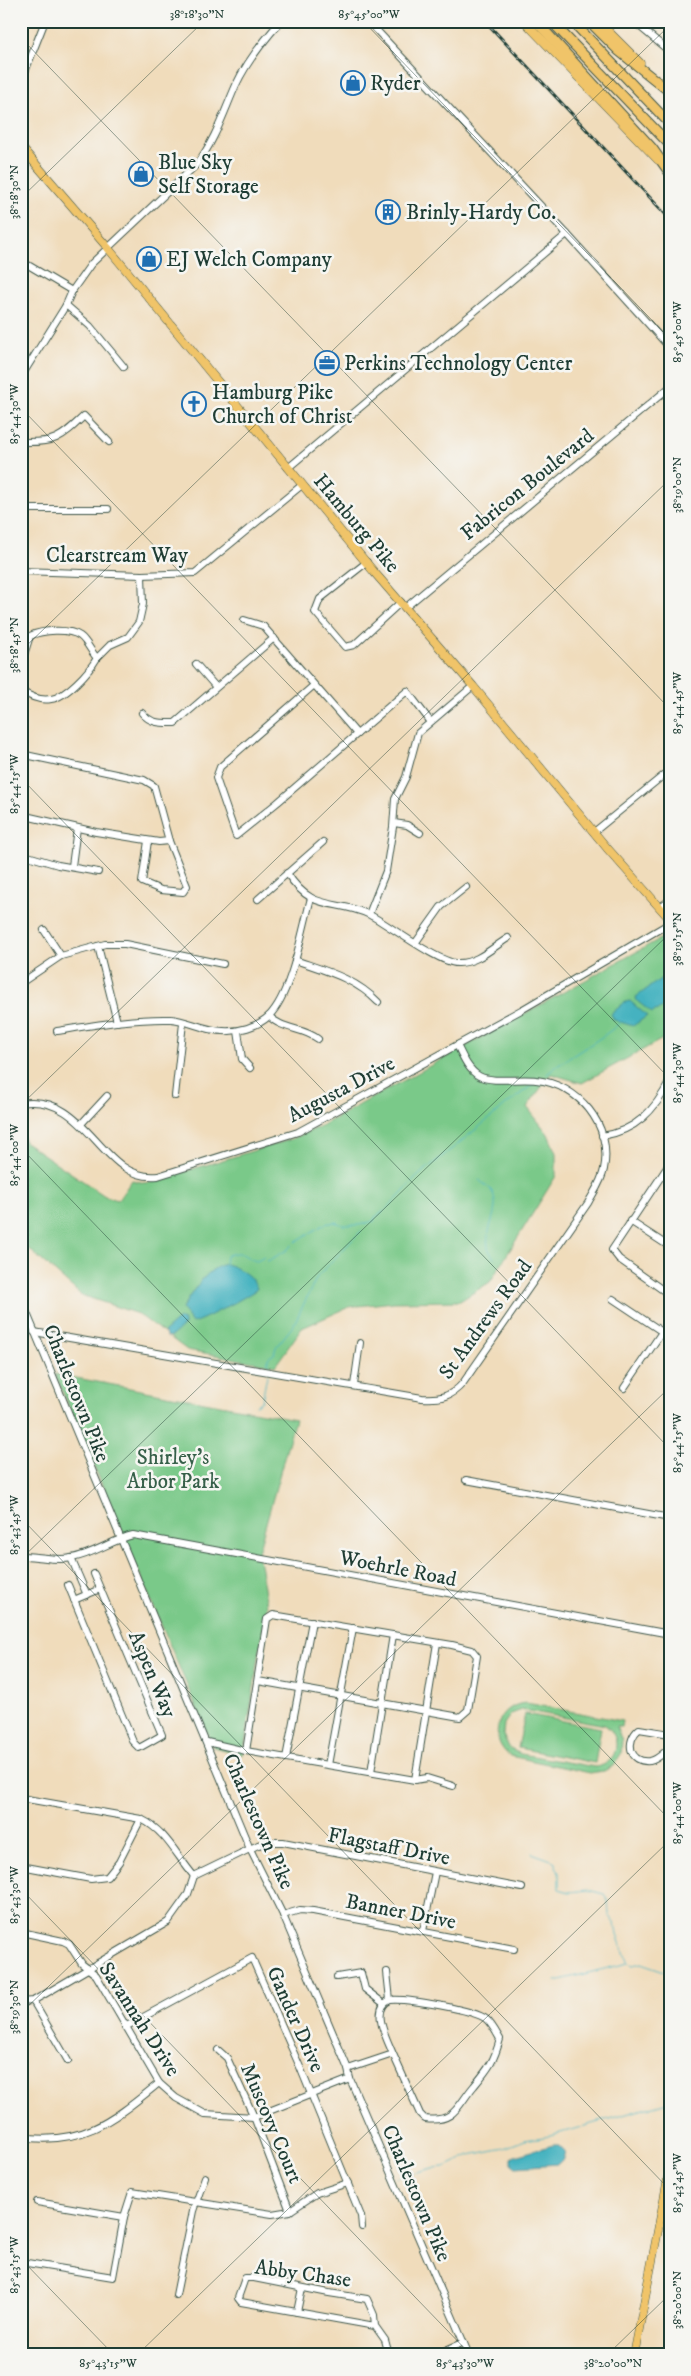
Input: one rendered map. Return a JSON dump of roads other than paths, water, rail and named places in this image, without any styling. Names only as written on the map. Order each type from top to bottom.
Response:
[{"type":"highway","points":[[536,21],[652,148],[669,172]]},
{"type":"highway","points":[[551,21],[670,145]]},
{"type":"highway","points":[[572,21],[670,124]]},
{"type":"highway","points":[[588,21],[618,50],[670,92]]},
{"type":"main road","points":[[524,21],[669,172]]},
{"type":"main road","points":[[598,21],[670,92]]},
{"type":"main road","name":"Hamburg Pike","points":[[21,147],[108,248],[366,562],[473,686],[670,921]]},
{"type":"main road","points":[[634,2355],[670,2168]]},
{"type":"street","points":[[21,82],[45,21]]},
{"type":"street","points":[[21,377],[90,264],[196,165],[213,140],[237,83],[263,40],[281,21]]},
{"type":"street","points":[[368,21],[567,234],[670,348]]},
{"type":"street","points":[[633,21],[670,52]]},
{"type":"street","points":[[288,468],[567,234]]},
{"type":"street","points":[[21,264],[28,265],[72,291]]},
{"type":"street","points":[[66,305],[90,326],[124,367]]},
{"type":"street","name":"Fabricon Boulevard","points":[[366,562],[320,599],[315,612],[345,647],[354,645],[670,387]]},
{"type":"street","points":[[21,442],[37,442],[62,437],[84,416],[109,442]]},
{"type":"street","name":"Clearstream Way","points":[[21,571],[142,575],[195,573],[302,485]]},
{"type":"street","points":[[21,508],[108,509]]},
{"type":"street","points":[[21,691],[43,700],[58,698],[86,674],[96,658],[110,645],[128,636],[139,622],[143,604],[142,575]]},
{"type":"street","points":[[244,620],[263,626],[357,734]]},
{"type":"street","points":[[21,664],[30,636],[44,632],[75,633],[82,637],[96,658]]},
{"type":"street","points":[[142,714],[147,720],[156,723],[175,723],[215,686],[274,638]]},
{"type":"street","points":[[196,664],[215,686]]},
{"type":"street","points":[[314,686],[220,767],[216,778],[236,836],[407,691],[430,721]]},
{"type":"street","points":[[368,914],[386,871],[394,823],[394,800],[406,777],[418,733],[473,686]]},
{"type":"street","points":[[21,754],[144,780],[154,786],[169,841],[187,886],[183,892],[161,890],[142,882],[148,841]]},
{"type":"street","points":[[594,832],[670,770]]},
{"type":"street","points":[[21,815],[77,828],[148,841],[169,841]]},
{"type":"street","points":[[394,823],[407,825],[420,833]]},
{"type":"street","points":[[72,866],[77,828]]},
{"type":"street","points":[[258,899],[323,842]]},
{"type":"street","points":[[21,854],[58,865],[98,872]]},
{"type":"street","points":[[287,873],[295,886],[311,898],[368,914],[451,963],[474,960],[508,938]]},
{"type":"street","points":[[416,942],[441,907],[466,887]]},
{"type":"street","points":[[57,1031],[117,1022],[172,1019],[222,1032],[238,1031],[256,1024],[269,1016],[283,992],[311,898]]},
{"type":"street","points":[[660,907],[670,900]]},
{"type":"street","name":"Augusta Drive","points":[[21,1103],[34,1101],[49,1104],[68,1113],[82,1124],[126,1170],[146,1177],[158,1176],[298,1132],[607,961],[670,921]]},
{"type":"street","points":[[44,930],[62,956]]},
{"type":"street","points":[[21,983],[62,956],[113,943],[223,964]]},
{"type":"street","points":[[98,946],[117,1022]]},
{"type":"street","points":[[294,960],[345,977],[363,988],[378,1002]]},
{"type":"street","points":[[269,1016],[278,1024],[310,1033],[318,1039]]},
{"type":"street","points":[[175,1096],[183,1023]]},
{"type":"street","points":[[238,1031],[242,1059],[250,1068]]},
{"type":"street","name":"St Andrews Road","points":[[34,1332],[422,1398],[443,1398],[457,1390],[588,1203],[604,1170],[602,1136],[588,1107],[571,1091],[551,1082],[479,1076],[469,1067],[457,1045]]},
{"type":"street","points":[[602,1136],[624,1131],[653,1110],[670,1081]]},
{"type":"street","points":[[82,1124],[107,1096]]},
{"type":"street","points":[[668,1293],[613,1254],[613,1246],[670,1163]]},
{"type":"street","points":[[630,1221],[670,1247]]},
{"type":"street","name":"Charlestown Pike","points":[[21,1299],[82,1450],[207,1742],[250,1849],[283,1915],[348,2069],[350,2079],[469,2355]]},
{"type":"street","points":[[613,1299],[670,1337]]},
{"type":"street","points":[[624,1388],[662,1332]]},
{"type":"street","points":[[354,1386],[360,1343]]},
{"type":"street","points":[[466,1480],[670,1518]]},
{"type":"street","name":"Woehrle Road","points":[[121,1538],[133,1535],[670,1634]]},
{"type":"street","points":[[21,1556],[58,1560],[73,1558],[95,1551],[121,1538]]},
{"type":"street","points":[[73,1558],[89,1594]]},
{"type":"street","name":"Aspen Way","points":[[68,1585],[133,1742],[139,1748],[162,1736],[94,1574]]},
{"type":"street","points":[[74,1600],[100,1589]]},
{"type":"street","points":[[246,1751],[267,1620],[270,1616],[275,1614],[438,1642],[472,1650],[478,1658],[466,1713],[460,1717],[258,1681]]},
{"type":"street","points":[[286,1758],[312,1621]]},
{"type":"street","points":[[328,1765],[353,1628]]},
{"type":"street","points":[[371,1772],[393,1635]]},
{"type":"street","points":[[416,1780],[438,1642]]},
{"type":"street","points":[[670,1734],[639,1729],[630,1739],[631,1751],[636,1757],[648,1761],[660,1756],[670,1748]]},
{"type":"street","points":[[207,1742],[246,1751],[416,1780],[427,1778],[453,1786]]},
{"type":"street","points":[[21,1798],[141,1819],[152,1824],[164,1834],[180,1859],[194,1876],[188,1894],[168,1922],[33,2002],[21,2002]]},
{"type":"street","points":[[21,1866],[91,1879],[107,1877],[123,1856],[141,1819]]},
{"type":"street","name":"Flagstaff Drive","points":[[194,1876],[265,1843],[283,1842],[522,1888]]},
{"type":"street","points":[[423,1931],[435,1872]]},
{"type":"street","name":"Banner Drive","points":[[283,1915],[300,1910],[313,1911],[514,1948]]},
{"type":"street","name":"Savannah Drive","points":[[21,1932],[69,1944],[82,1964],[90,1968],[96,1975],[159,2083],[176,2098],[205,2114],[254,2117],[350,2079]]},
{"type":"street","name":"Gander Drive","points":[[125,2027],[252,1958],[312,2094],[348,2182],[361,2216],[362,2227]]},
{"type":"street","points":[[387,1972],[390,2000]]},
{"type":"street","points":[[337,1977],[361,1974],[365,1988],[383,2003]]},
{"type":"street","points":[[390,2000],[438,2006],[478,2014],[487,2020],[500,2039],[493,2062],[454,2114],[444,2119],[425,2120],[420,2114],[382,2025],[380,2010],[383,2003],[390,2000]]},
{"type":"street","points":[[33,2002],[68,2061]]},
{"type":"street","name":"Muscovy Court","points":[[218,2050],[226,2058],[254,2117],[290,2212]]},
{"type":"street","points":[[348,2069],[393,2054]]},
{"type":"street","points":[[21,2136],[61,2139],[80,2135],[119,2114],[159,2083]]},
{"type":"street","points":[[176,2295],[193,2210],[205,2177]]},
{"type":"street","points":[[21,2262],[113,2277],[124,2217],[132,2192],[272,2214],[290,2212],[317,2193],[348,2182]]},
{"type":"street","points":[[38,2202],[124,2217]]},
{"type":"street","name":"Abby Chase","points":[[375,2326],[241,2302],[238,2298],[245,2278],[367,2298],[372,2309],[375,2326],[385,2340],[388,2351],[405,2355]]},
{"type":"street","points":[[298,2312],[302,2288]]},
{"type":"street","points":[[436,2355],[464,2342]]},
{"type":"water","points":[[670,972],[670,1003],[652,1013],[637,1001],[636,997]]},
{"type":"water","points":[[630,1001],[647,1016],[633,1026],[614,1020],[611,1014],[625,1002]]},
{"type":"water","points":[[225,1264],[249,1276],[257,1289],[225,1308],[192,1323],[182,1309],[206,1276],[218,1266]]},
{"type":"water","points":[[179,1319],[184,1321],[184,1325],[172,1336],[167,1337],[164,1332]]},
{"type":"water","points":[[559,2145],[565,2151],[563,2159],[558,2164],[516,2167],[512,2164],[512,2158],[515,2156]]},
{"type":"waterway","points":[[547,1074],[621,1022]]},
{"type":"waterway","points":[[295,1242],[325,1224],[335,1222],[343,1225],[359,1225],[374,1221],[375,1217],[382,1213],[419,1175],[536,1082]]},
{"type":"waterway","points":[[479,1180],[491,1190],[494,1197],[494,1211],[487,1241],[488,1248],[494,1258]]},
{"type":"waterway","points":[[268,1365],[268,1358],[274,1354],[276,1347],[293,1326],[317,1277],[361,1231]]},
{"type":"waterway","points":[[225,1265],[226,1256],[232,1254],[240,1253],[257,1261],[264,1257],[268,1261],[292,1245]]},
{"type":"waterway","points":[[256,1405],[262,1401],[267,1375]]},
{"type":"waterway","points":[[532,1853],[554,1861],[559,1873],[559,1889],[569,1892],[588,1890],[604,1894],[608,1900],[609,1915],[615,1923],[617,1935],[628,1963]]},
{"type":"waterway","points":[[556,1981],[628,1963],[633,1965],[641,1963],[670,1973]]},
{"type":"waterway","points":[[396,2178],[432,2168],[445,2167],[470,2155],[504,2148],[525,2140],[550,2136],[668,2102]]},
{"type":"railway","points":[[485,21],[670,219]]},
{"type":"place","name":"Ryder","points":[[353,83]]},
{"type":"place","name":"Blue Sky Self Storage","points":[[141,174]]},
{"type":"place","name":"Brinly-Hardy Co.","points":[[388,212]]},
{"type":"place","name":"EJ Welch Company","points":[[149,259]]},
{"type":"place","name":"Perkins Technology Center","points":[[327,363]]},
{"type":"place","name":"Hamburg Pike Church of Christ","points":[[194,404]]},
{"type":"park label","name":"Shirley's Arbor Park","points":[[173,1469]]}]
